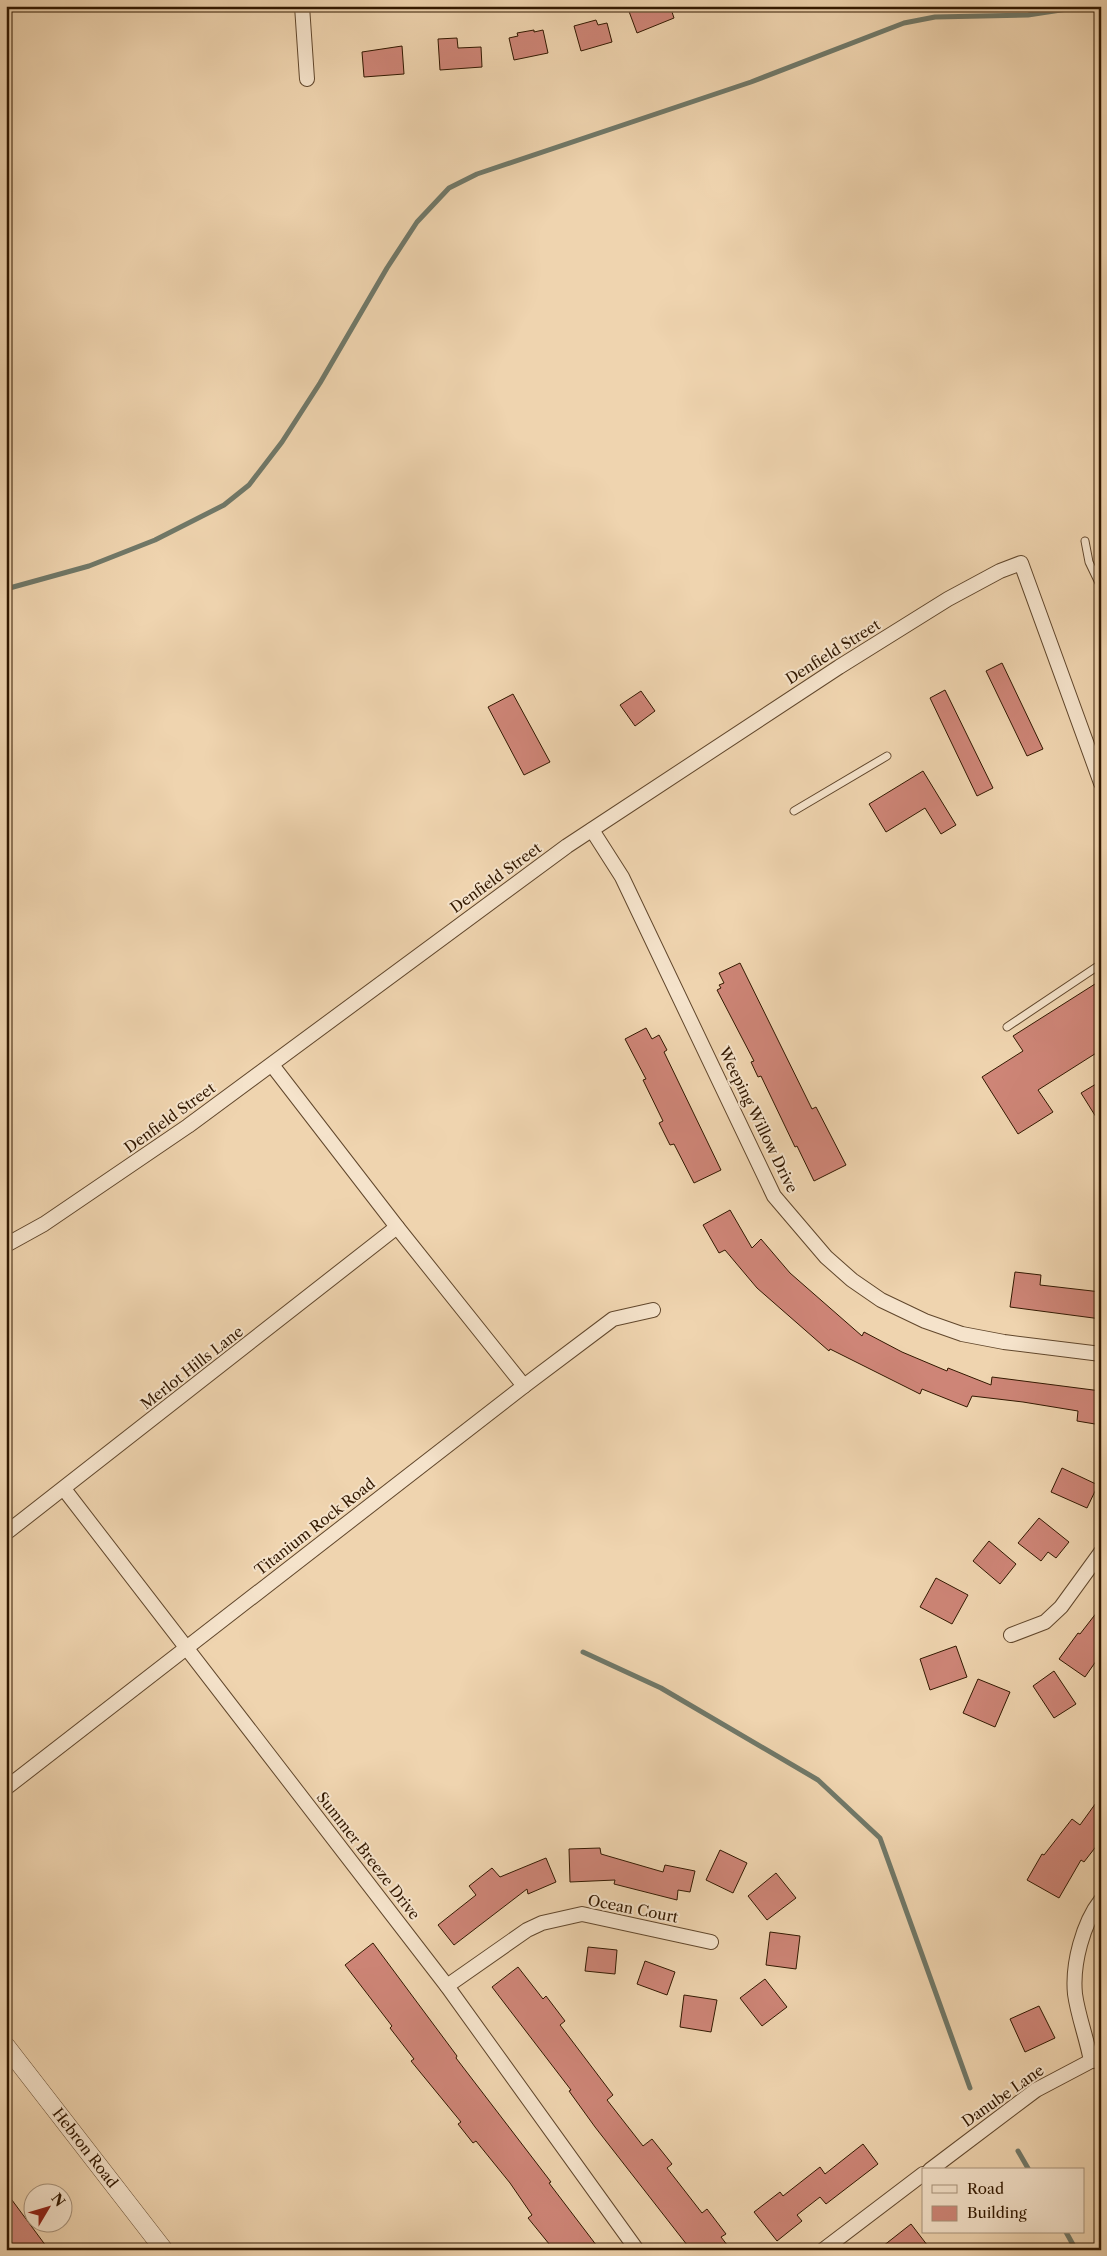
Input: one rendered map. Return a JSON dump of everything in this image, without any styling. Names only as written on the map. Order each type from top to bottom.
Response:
[{"type":"street","points":[[302,6],[307,79]]},
{"type":"street","name":"Denfield Street","points":[[6,1245],[44,1224],[115,1177],[272,1065],[377,985],[592,830],[824,677],[939,604],[979,582],[1021,563],[1101,783]]},
{"type":"street","name":"Weeping Willow Drive","points":[[592,830],[622,877],[774,1196],[801,1230],[826,1257],[852,1280],[881,1300],[925,1321],[962,1334],[1004,1342],[1101,1354]]},
{"type":"street","points":[[272,1065],[397,1227],[524,1386]]},
{"type":"street","name":"Merlot Hills Lane","points":[[6,1533],[397,1227]]},
{"type":"street","name":"Titanium Rock Road","points":[[6,1788],[613,1319],[653,1310]]},
{"type":"street","name":"Summer Breeze Drive","points":[[64,1489],[447,1986],[637,2250]]},
{"type":"street","points":[[1011,1636],[1045,1622],[1061,1607],[1101,1552]]},
{"type":"street","points":[[1096,2060],[1075,1993],[1082,1934],[1092,1910],[1101,1900]]},
{"type":"street","name":"Ocean Court","points":[[447,1986],[526,1930],[542,1923],[582,1914],[711,1942]]},
{"type":"street","name":"Hebron Road","points":[[6,2046],[164,2250]]},
{"type":"street","name":"Danube Lane","points":[[933,2168],[1036,2090],[1096,2060]]},
{"type":"street","points":[[832,2247],[922,2175]]},
{"type":"lane","points":[[1085,541],[1089,562],[1101,587]]},
{"type":"lane","points":[[794,811],[887,756]]},
{"type":"lane","points":[[1007,1027],[1101,964]]},
{"type":"building","points":[[627,6],[670,6],[674,18],[637,33]]},
{"type":"building","points":[[596,20],[598,25],[607,23],[612,42],[581,51],[574,26]]},
{"type":"building","points":[[534,30],[534,32],[543,30],[548,53],[514,60],[509,38],[518,36],[517,33]]},
{"type":"building","points":[[457,38],[458,48],[481,47],[482,67],[440,70],[438,39]]},
{"type":"building","points":[[402,46],[404,74],[364,77],[362,52]]},
{"type":"building","points":[[1002,663],[1043,749],[1027,756],[986,671]]},
{"type":"building","points":[[945,690],[993,788],[977,796],[930,698]]},
{"type":"building","points":[[641,691],[655,711],[635,726],[620,705]]},
{"type":"building","points":[[513,694],[550,762],[524,775],[488,707]]},
{"type":"building","points":[[923,771],[956,825],[941,834],[925,808],[886,832],[869,804]]},
{"type":"building","points":[[740,963],[812,1109],[816,1107],[846,1165],[814,1181],[797,1146],[795,1147],[761,1076],[758,1077],[751,1062],[754,1061],[717,990],[721,988],[719,985],[724,983],[719,973]]},
{"type":"building","points":[[1095,984],[1101,993],[1101,1050],[1038,1090],[1053,1112],[1018,1134],[982,1077],[1023,1051],[1013,1036]]},
{"type":"building","points":[[646,1028],[652,1039],[659,1035],[667,1050],[664,1052],[721,1170],[694,1183],[674,1144],[670,1145],[659,1123],[663,1121],[643,1080],[646,1079],[625,1039]]},
{"type":"building","points":[[1101,1081],[1101,1125],[1081,1093]]},
{"type":"building","points":[[730,1210],[752,1248],[761,1239],[790,1273],[862,1336],[864,1332],[902,1352],[947,1371],[948,1368],[991,1385],[992,1377],[1101,1391],[1101,1425],[1077,1421],[1078,1411],[1023,1402],[972,1396],[967,1407],[922,1389],[920,1394],[830,1349],[829,1351],[757,1288],[725,1250],[719,1253],[703,1225]]},
{"type":"building","points":[[1015,1272],[1041,1275],[1040,1285],[1101,1292],[1101,1319],[1010,1307]]},
{"type":"building","points":[[1062,1468],[1098,1485],[1087,1508],[1051,1492]]},
{"type":"building","points":[[1039,1518],[1069,1542],[1056,1558],[1048,1552],[1041,1561],[1018,1543]]},
{"type":"building","points":[[989,1541],[1016,1564],[1000,1584],[973,1561]]},
{"type":"building","points":[[936,1578],[968,1595],[952,1624],[920,1607]]},
{"type":"building","points":[[1101,1607],[1101,1654],[1085,1677],[1059,1659],[1078,1633],[1080,1634]]},
{"type":"building","points":[[956,1646],[967,1677],[930,1690],[920,1659]]},
{"type":"building","points":[[1054,1671],[1076,1704],[1054,1718],[1033,1686]]},
{"type":"building","points":[[978,1679],[1010,1692],[995,1727],[963,1713]]},
{"type":"building","points":[[1101,1796],[1101,1840],[1084,1862],[1081,1860],[1059,1898],[1027,1880],[1042,1854],[1044,1855],[1072,1819],[1080,1825]]},
{"type":"building","points":[[600,1848],[601,1854],[663,1872],[665,1865],[695,1871],[690,1892],[678,1890],[677,1900],[614,1884],[615,1880],[570,1882],[569,1849]]},
{"type":"building","points":[[720,1850],[747,1863],[733,1893],[706,1880]]},
{"type":"building","points":[[546,1858],[556,1882],[528,1894],[527,1889],[454,1945],[438,1925],[476,1895],[469,1886],[492,1868],[500,1877]]},
{"type":"building","points":[[776,1873],[796,1898],[767,1920],[748,1896]]},
{"type":"building","points":[[770,1932],[800,1936],[796,1969],[766,1965]]},
{"type":"building","points":[[373,1943],[457,2056],[456,2058],[551,2182],[549,2183],[600,2250],[554,2250],[528,2218],[532,2215],[510,2183],[476,2141],[473,2143],[458,2124],[461,2122],[411,2061],[414,2059],[390,2028],[392,2026],[345,1965]]},
{"type":"building","points":[[588,1947],[617,1950],[615,1974],[585,1971]]},
{"type":"building","points":[[645,1961],[675,1972],[667,1995],[637,1984]]},
{"type":"building","points":[[518,1967],[543,1999],[546,1996],[565,2021],[560,2025],[613,2095],[607,2100],[643,2146],[652,2139],[672,2164],[667,2168],[702,2213],[707,2209],[726,2234],[721,2237],[731,2250],[691,2250],[595,2127],[569,2091],[571,2090],[492,1987]]},
{"type":"building","points":[[765,1979],[787,2007],[762,2026],[740,1998]]},
{"type":"building","points":[[684,1995],[717,2000],[711,2032],[680,2027]]},
{"type":"building","points":[[1039,2006],[1055,2038],[1025,2052],[1010,2019]]},
{"type":"building","points":[[863,2144],[878,2164],[826,2204],[820,2197],[797,2215],[802,2221],[777,2241],[754,2212],[780,2192],[783,2196],[820,2167],[825,2174]]},
{"type":"building","points":[[6,2192],[22,2214],[22,2234],[37,2234],[49,2250],[6,2250]]},
{"type":"building","points":[[911,2224],[931,2250],[878,2250]]},
{"type":"waterway","points":[[6,589],[89,566],[155,540],[224,505],[249,485],[282,442],[320,383],[387,268],[417,222],[449,188],[477,174],[751,82],[904,23],[935,17],[1028,15],[1087,6]]},
{"type":"waterway","points":[[583,1652],[661,1688],[818,1780],[880,1838],[970,2088]]},
{"type":"waterway","points":[[1018,2151],[1028,2168]]},
{"type":"waterway","points":[[1067,2234],[1076,2250]]}]
